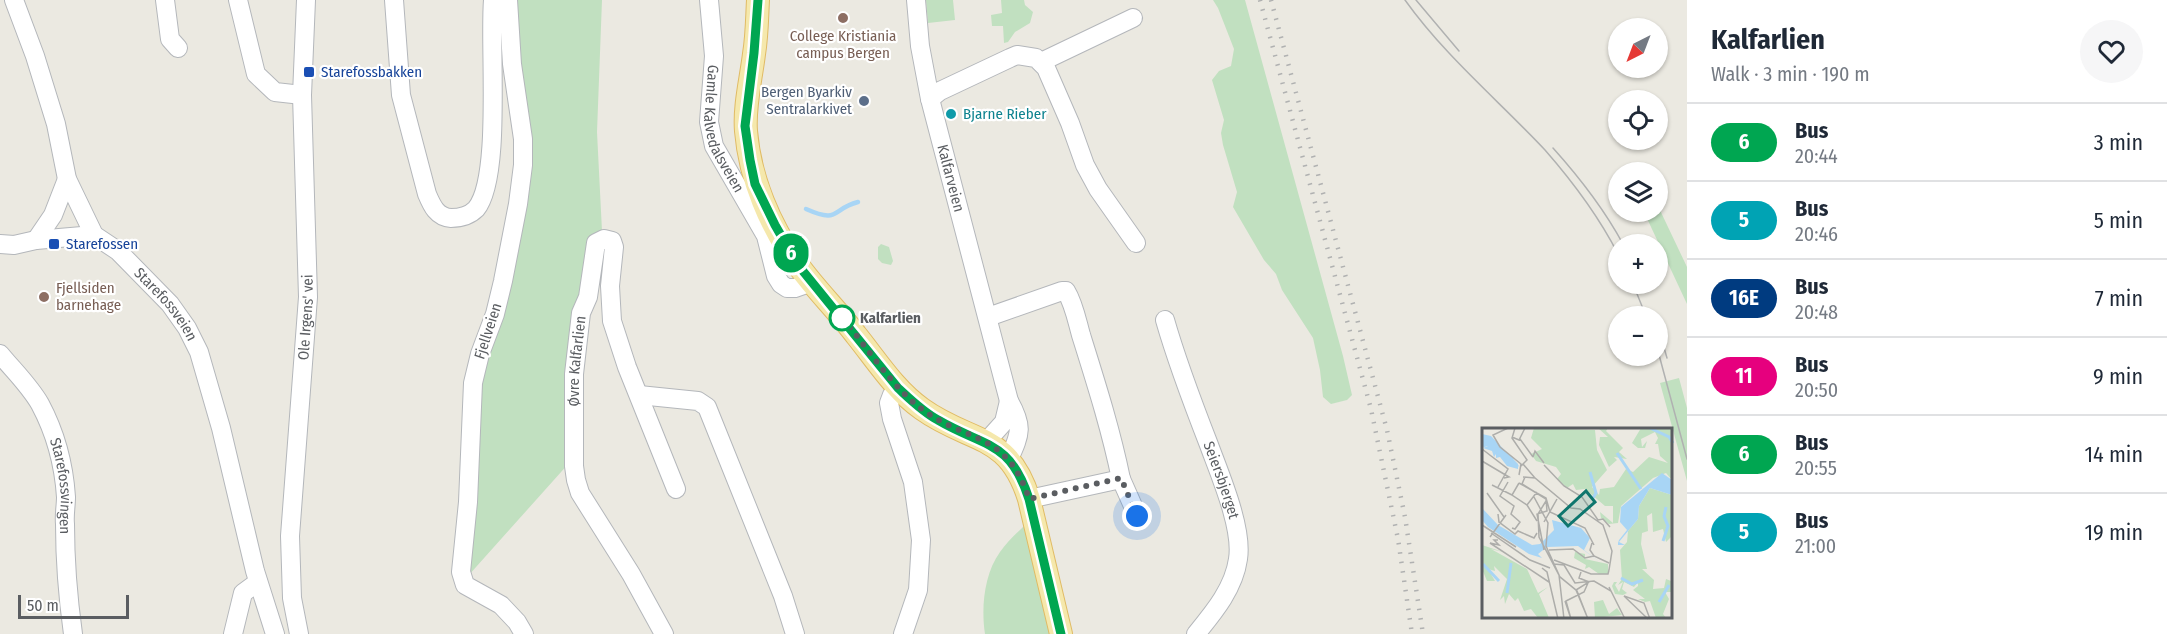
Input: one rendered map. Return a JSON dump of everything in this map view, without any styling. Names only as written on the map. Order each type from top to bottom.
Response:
[{"type":"main road","points":[[758,0],[745,126],[755,184],[798,265],[898,388],[936,419],[994,446],[1009,459],[1022,478],[1061,634]]},
{"type":"street","points":[[0,244],[23,244],[36,240],[94,236],[67,180],[53,114],[14,0]]},
{"type":"street","points":[[165,0],[170,39],[178,48]]},
{"type":"street","points":[[238,0],[256,74],[275,92],[302,95]]},
{"type":"street","name":"Ole Irgens' vei","points":[[299,634],[289,569],[291,508],[308,297],[302,95],[306,0]]},
{"type":"street","points":[[394,0],[401,95],[427,194],[432,208],[446,218],[462,219],[476,209],[484,192],[489,169],[492,132],[493,0]]},
{"type":"street","name":"Fjellveien","points":[[508,0],[512,64],[523,139],[523,165],[503,281],[473,383],[468,502],[461,572],[465,585],[501,605],[517,622],[524,634]]},
{"type":"street","name":"Gamle Kalvedalsveien","points":[[709,0],[714,56],[709,122],[714,146],[766,236],[776,276],[781,284],[787,288],[795,288],[812,282]]},
{"type":"street","name":"Kalfarveien","points":[[916,0],[920,46],[930,99],[1010,401],[1019,420],[1018,440],[1009,459]]},
{"type":"street","points":[[1041,62],[1133,18]]},
{"type":"street","points":[[930,99],[940,91],[1010,58],[1027,56],[1036,58],[1049,74],[1098,189],[1136,243]]},
{"type":"street","points":[[36,240],[53,215],[67,180]]},
{"type":"street","name":"Starefossveien","points":[[94,236],[118,251],[170,304],[187,328],[199,352],[221,428],[258,582],[275,634]]},
{"type":"street","name":"Øvre Kalfarlien","points":[[664,634],[631,574],[589,509],[576,480],[573,423],[576,345],[581,314],[588,297],[596,243],[604,239],[612,241],[614,247],[610,286],[612,321],[676,489]]},
{"type":"street","points":[[988,317],[1066,291],[1073,305],[1094,372],[1121,478],[1137,516]]},
{"type":"street","name":"Seiersbjerget","points":[[1165,320],[1236,524],[1239,548],[1236,568],[1227,592],[1196,634]]},
{"type":"street","name":"Starefossvingen","points":[[0,354],[23,379],[39,403],[57,448],[66,494],[64,524],[73,634]]},
{"type":"street","points":[[898,388],[889,403],[913,482],[921,540],[918,590],[903,634]]},
{"type":"street","points":[[639,395],[696,401],[707,407],[783,596],[795,634]]},
{"type":"street","points":[[986,442],[1004,422],[1010,401]]},
{"type":"street","points":[[1029,499],[1121,478]]},
{"type":"street","points":[[233,634],[243,593],[258,582]]},
{"type":"green space","points":[[509,0],[602,0],[597,132],[602,231],[593,244],[570,462],[468,576],[469,426],[522,213]]},
{"type":"green space","points":[[926,0],[953,0],[955,20],[928,23]]},
{"type":"green space","points":[[1001,0],[1024,0],[1025,5],[1033,12],[1030,23],[1015,32],[1008,42],[1004,43],[1003,26],[992,26],[991,15],[1002,13]]},
{"type":"green space","points":[[1213,0],[1245,0],[1343,356],[1352,395],[1347,400],[1331,404],[1323,397],[1313,338],[1233,207],[1237,192],[1223,145],[1221,133],[1224,120],[1212,80],[1219,71],[1231,66],[1234,49]]},
{"type":"green space","points":[[1649,222],[1666,222],[1687,267],[1687,304],[1668,263],[1668,234],[1654,234]]},
{"type":"green space","points":[[881,244],[889,247],[893,261],[891,265],[882,263],[878,259],[878,247]]},
{"type":"green space","points":[[1679,378],[1687,408],[1687,481],[1660,383]]},
{"type":"green space","points":[[1026,524],[1052,634],[985,634],[983,613],[990,570],[1003,548]]},
{"type":"waterway","points":[[806,209],[830,215],[858,202]]},
{"type":"tram line","points":[[1405,0],[1454,59],[1545,150],[1575,187],[1608,235]]},
{"type":"tram line","points":[[1416,0],[1459,51]]},
{"type":"tram line","points":[[1553,148],[1591,194],[1617,234]]},
{"type":"tram line","points":[[1637,294],[1642,306]]},
{"type":"tram line","points":[[1662,366],[1687,459]]},
{"type":"railway","points":[[1260,0],[1371,409],[1398,539],[1412,634]]},
{"type":"railway","points":[[1271,0],[1387,430],[1405,517],[1423,634]]},
{"type":"bus line","name":"6","points":[[758,0],[745,126],[755,184],[764,204],[798,265],[898,388],[936,419],[994,446],[1014,464],[1022,478],[1029,499],[1061,634]]},
{"type":"place","name":"College Kristiania campus Bergen","points":[[843,18]]},
{"type":"place","name":"Starefossbakken","points":[[309,72]]},
{"type":"place","name":"Bergen Byarkiv Sentralarkivet","points":[[864,101]]},
{"type":"place","name":"Bjarne Rieber","points":[[951,114]]},
{"type":"place","name":"Starefossen","points":[[54,244]]},
{"type":"place","name":"Fjellsiden barnehage","points":[[44,297]]},
{"type":"place","name":"Kalfarlien","points":[[842,318]]},
{"type":"route","points":[[842,318],[836,310],[898,388],[915,404],[936,419],[994,446],[1014,464],[1022,478],[1029,499],[1121,478],[1137,516]]}]
